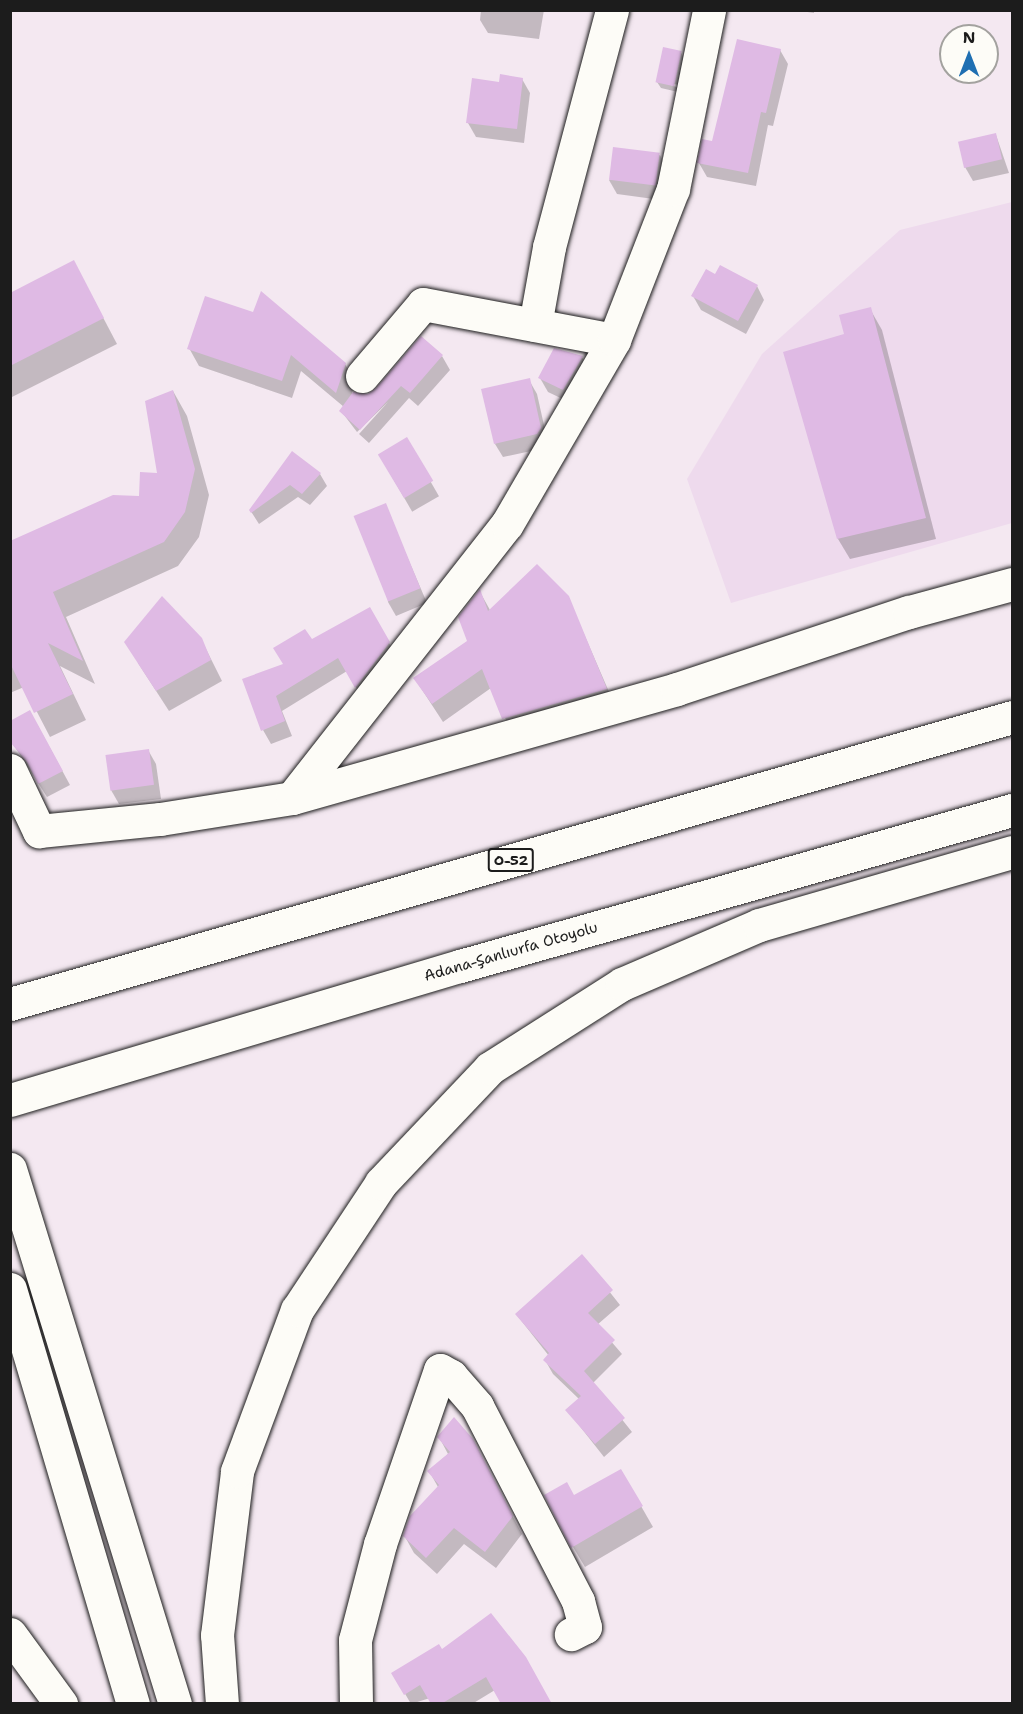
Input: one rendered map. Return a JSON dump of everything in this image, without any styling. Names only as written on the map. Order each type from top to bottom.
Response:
[{"type":"main road","points":[[536,325],[549,247],[612,10]]},
{"type":"main road","points":[[292,798],[507,524],[614,340],[673,189],[709,10]]},
{"type":"main road","points":[[362,376],[423,304],[614,340]]},
{"type":"main road","points":[[10,770],[39,831],[160,819],[292,798],[677,689],[909,612],[1012,584]]},
{"type":"main road","name":"O-52","points":[[10,1004],[1012,717]]},
{"type":"main road","name":"Adana-Şanlıurfa Otoyolu","points":[[17,1099],[460,966],[1012,810]]},
{"type":"main road","points":[[222,1704],[217,1635],[237,1471],[297,1310],[381,1183],[490,1068],[622,984],[759,925],[1012,852]]},
{"type":"main road","points":[[10,1169],[175,1704]]},
{"type":"main road","points":[[10,1289],[132,1704]]},
{"type":"main road","points":[[356,1704],[357,1629],[380,1544],[440,1370],[451,1376],[477,1406],[578,1601],[585,1626],[571,1634]]},
{"type":"main road","points":[[10,1634],[61,1704]]},
{"type":"shaded area","points":[[1012,202],[1012,523],[731,603],[687,479],[762,354],[900,230]]},
{"type":"building","points":[[737,39],[781,49],[766,113],[761,112],[748,173],[697,163],[702,139],[712,141]]},
{"type":"building","points":[[663,47],[682,51],[674,86],[656,82]]},
{"type":"building","points":[[500,74],[523,78],[517,129],[466,123],[472,78],[499,82]]},
{"type":"building","points":[[996,133],[1002,159],[964,168],[958,142]]},
{"type":"building","points":[[613,147],[660,153],[656,185],[609,180]]},
{"type":"building","points":[[74,260],[104,318],[10,366],[10,293]]},
{"type":"building","points":[[720,265],[758,285],[738,321],[691,296],[706,269],[715,274]]},
{"type":"building","points":[[261,291],[346,363],[336,393],[291,355],[282,381],[187,349],[205,296],[253,312]]},
{"type":"building","points":[[871,307],[926,518],[837,539],[783,352],[844,334],[839,315]]},
{"type":"building","points":[[421,336],[443,355],[410,393],[401,386],[360,430],[339,411],[353,392],[368,394],[376,388]]},
{"type":"building","points":[[554,348],[583,356],[563,390],[538,378]]},
{"type":"building","points":[[530,378],[541,428],[537,434],[494,444],[481,389]]},
{"type":"building","points":[[173,390],[195,469],[185,512],[164,542],[53,592],[83,661],[48,643],[73,694],[34,713],[10,663],[10,541],[113,495],[139,496],[140,472],[157,473],[145,401]]},
{"type":"building","points":[[407,437],[433,481],[404,498],[378,455]]},
{"type":"building","points":[[292,451],[321,473],[302,494],[290,485],[251,513],[249,510]]},
{"type":"building","points":[[386,503],[420,588],[388,601],[354,516]]},
{"type":"building","points":[[537,564],[569,596],[607,689],[502,719],[482,669],[432,704],[413,678],[467,641],[458,617],[480,589],[488,611]]},
{"type":"building","points":[[162,596],[202,638],[211,660],[156,691],[124,642]]},
{"type":"building","points":[[370,607],[390,642],[355,688],[338,658],[276,696],[285,721],[261,731],[242,679],[283,664],[273,648],[305,629],[312,639]]},
{"type":"building","points":[[30,710],[63,771],[38,784],[27,762],[10,742],[10,721]]},
{"type":"building","points":[[149,749],[154,785],[110,791],[105,755]]},
{"type":"building","points":[[582,1254],[613,1290],[588,1313],[615,1340],[584,1371],[625,1418],[595,1444],[565,1410],[581,1396],[543,1360],[549,1353],[515,1314]]},
{"type":"building","points":[[454,1417],[473,1439],[513,1516],[485,1552],[454,1528],[426,1558],[403,1536],[410,1516],[439,1485],[427,1471],[450,1452],[437,1437]]},
{"type":"building","points":[[621,1469],[643,1506],[571,1548],[544,1495],[567,1482],[574,1495]]},
{"type":"building","points":[[491,1613],[526,1657],[552,1704],[501,1704],[486,1677],[441,1704],[431,1704],[420,1685],[404,1695],[391,1673],[439,1644],[442,1649]]}]
